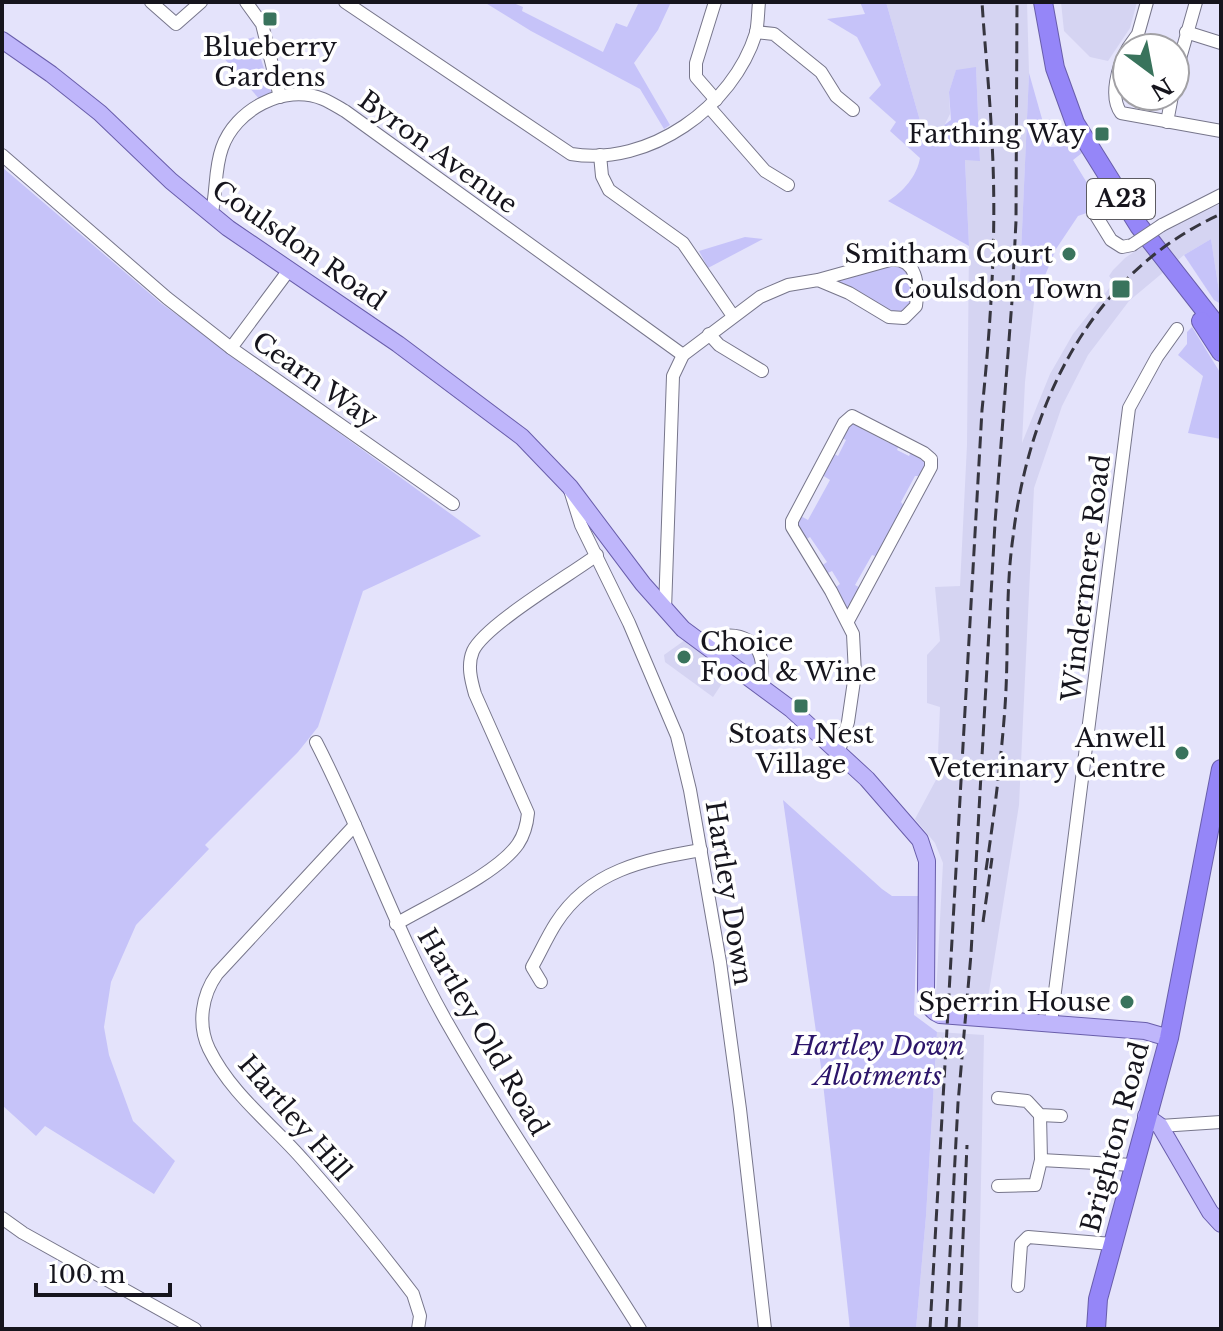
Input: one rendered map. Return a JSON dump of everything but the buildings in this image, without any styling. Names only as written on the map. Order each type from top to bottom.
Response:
[{"type":"highway","name":"A23","points":[[1043,2],[1055,68],[1075,123],[1139,226],[1221,331]]},
{"type":"highway","name":"A23","points":[[1173,272],[1176,282],[1221,352]]},
{"type":"highway","name":"Brighton Road","points":[[1096,1329],[1098,1299],[1133,1165],[1153,1121],[1221,769]]},
{"type":"main road","name":"Coulsdon Road","points":[[2,40],[100,113],[211,216],[398,344],[492,412],[530,444],[570,487],[665,610],[702,644],[759,684],[839,751],[883,796],[920,840],[927,861],[926,989],[928,1006],[933,1012],[1051,1023]]},
{"type":"main road","points":[[1051,1023],[1145,1031],[1169,1038]]},
{"type":"main road","points":[[1153,1121],[1210,1212],[1221,1224]]},
{"type":"street","points":[[151,2],[176,24],[201,2]]},
{"type":"street","points":[[245,2],[262,24],[280,97]]},
{"type":"street","points":[[345,2],[571,154],[600,155],[649,143],[687,123],[712,104],[741,66],[756,32],[759,2]]},
{"type":"street","points":[[715,2],[696,63],[696,77],[712,104],[765,171],[788,185]]},
{"type":"street","points":[[1139,32],[1147,2]]},
{"type":"street","points":[[1186,32],[1196,2]]},
{"type":"street","points":[[756,32],[774,34],[821,72],[836,96],[853,110]]},
{"type":"street","points":[[1191,34],[1221,43]]},
{"type":"street","name":"Byron Avenue","points":[[211,216],[221,149],[232,126],[255,107],[280,97],[321,98],[345,111],[683,355]]},
{"type":"street","points":[[1120,112],[1221,131]]},
{"type":"street","points":[[1167,122],[1169,112]]},
{"type":"street","points":[[2,155],[167,298],[231,348]]},
{"type":"street","points":[[600,155],[602,176],[609,190],[683,243],[733,316]]},
{"type":"street","points":[[1095,214],[1111,240],[1122,247],[1132,245],[1162,225],[1221,195]]},
{"type":"street","points":[[1101,251],[1111,240]]},
{"type":"street","points":[[665,610],[673,376],[683,355],[760,297],[788,285],[899,259],[907,262],[915,274],[916,306],[904,318],[889,317],[849,293],[818,280]]},
{"type":"street","name":"Cearn Way","points":[[289,270],[231,348],[453,504]]},
{"type":"street","points":[[709,334],[754,372]]},
{"type":"street","name":"Windermere Road","points":[[1051,1023],[1129,408],[1157,357],[1174,337]]},
{"type":"street","points":[[839,751],[848,722],[855,674],[853,634],[792,527],[792,521],[844,423],[852,416],[924,453],[931,459],[931,467],[848,621]]},
{"type":"street","name":"Hartley Down","points":[[570,487],[581,525],[677,736],[690,790],[740,1109],[765,1329]]},
{"type":"street","points":[[396,924],[494,867],[519,843],[528,813],[475,694],[470,676],[473,652],[487,632],[597,555]]},
{"type":"street","points":[[702,644],[723,634],[743,637],[753,644],[760,653],[763,665],[759,684]]},
{"type":"street","name":"Hartley Old Road","points":[[316,742],[396,924],[446,1020],[496,1106],[640,1329]]},
{"type":"street","name":"Hartley Hill","points":[[355,825],[217,974],[207,988],[202,1027],[208,1048],[228,1079],[260,1117],[302,1158],[413,1294],[420,1316],[418,1329]]},
{"type":"street","points":[[541,982],[532,967],[557,921],[593,883],[644,860],[701,850]]},
{"type":"street","points":[[998,1098],[1027,1101],[1040,1115],[1041,1160],[1035,1185],[998,1186]]},
{"type":"street","points":[[1040,1115],[1061,1116]]},
{"type":"street","points":[[1153,1121],[1221,1122]]},
{"type":"street","points":[[1041,1160],[1133,1165]]},
{"type":"street","points":[[2,1218],[23,1233],[195,1329]]},
{"type":"street","points":[[1018,1286],[1021,1244],[1028,1237],[1112,1244]]},
{"type":"shaded area","points":[[886,2],[1027,2],[1029,73],[1019,298],[1034,302],[1022,443],[1050,374],[1073,334],[1114,282],[1109,276],[1113,270],[1125,258],[1186,216],[1221,204],[1221,304],[1211,239],[1184,255],[1129,301],[1088,355],[1062,406],[1034,488],[1019,805],[988,998],[936,995],[943,863],[935,843],[915,819],[937,778],[940,707],[927,703],[927,655],[940,641],[935,587],[960,586],[967,445],[969,246],[965,159],[980,160],[976,68],[956,71],[949,92],[950,114],[944,126],[923,131]]},
{"type":"shaded area","points":[[1061,2],[1137,2],[1127,32],[1111,32],[1111,56],[1108,61],[1090,57],[1064,31]]},
{"type":"shaded area","points":[[685,640],[729,673],[713,697],[665,662],[664,655]]},
{"type":"shaded area","points":[[937,1032],[984,1035],[978,1329],[916,1329]]},
{"type":"green space","points":[[484,2],[511,2],[523,7],[522,11],[603,52],[616,23],[627,27],[639,2],[671,2],[658,30],[634,63],[670,125],[664,129],[640,89],[531,31]]},
{"type":"green space","points":[[860,2],[886,2],[923,131],[943,126],[951,120],[949,92],[956,70],[976,67],[980,161],[965,160],[969,246],[888,201],[908,183],[920,158],[890,131],[896,122],[869,98],[881,85],[857,37],[827,19],[865,14]]},
{"type":"green space","points":[[254,37],[272,94],[260,100],[216,49]]},
{"type":"green space","points":[[1029,73],[1050,147],[1078,145],[1082,153],[1073,160],[1095,196],[1095,210],[1078,216],[1056,249],[1034,302],[1019,298]]},
{"type":"green space","points":[[2,167],[162,304],[481,536],[363,591],[318,727],[298,752],[205,845],[209,849],[136,925],[111,982],[104,1027],[109,1055],[133,1121],[175,1161],[154,1194],[45,1126],[36,1136],[2,1105]]},
{"type":"green space","points":[[745,237],[763,239],[708,268],[699,251]]},
{"type":"green space","points":[[1211,239],[1221,304],[1214,300],[1184,255]]},
{"type":"green space","points":[[897,263],[910,270],[912,304],[899,314],[836,283],[836,278]]},
{"type":"green space","points":[[1192,327],[1221,374],[1221,439],[1188,433],[1203,376],[1178,355],[1187,344],[1187,332]]},
{"type":"green space","points":[[865,421],[862,429],[889,443],[893,436],[901,440],[897,450],[909,456],[914,447],[931,459],[926,476],[915,476],[901,502],[907,510],[881,558],[872,555],[855,585],[864,590],[848,621],[831,591],[840,584],[832,571],[822,576],[817,569],[827,562],[810,537],[800,543],[792,521],[797,514],[808,520],[830,480],[819,473],[829,451],[838,456],[846,440],[838,436],[844,423]]},
{"type":"green space","points":[[732,637],[755,649],[759,675],[711,641]]},
{"type":"green space","name":"Hartley Down Allotments","points":[[783,800],[882,889],[892,896],[918,896],[914,1015],[937,1032],[916,1329],[850,1329],[822,1074]]},
{"type":"railway","points":[[930,1329],[992,276],[993,175],[982,2]]},
{"type":"railway","points":[[946,1329],[995,523],[1012,301],[1016,221],[1017,2]]},
{"type":"railway","points":[[986,870],[1005,707],[1013,537],[1021,487],[1034,438],[1052,391],[1075,347],[1103,306],[1136,270],[1176,239],[1221,214]]},
{"type":"railway","points":[[983,922],[992,858]]},
{"type":"railway","points":[[959,1329],[967,1145]]},
{"type":"place","name":"Blueberry Gardens","points":[[270,19]]},
{"type":"place","name":"Farthing Way","points":[[1102,134]]},
{"type":"place","name":"Smitham Court","points":[[1069,254]]},
{"type":"place","name":"Coulsdon Town","points":[[1121,289]]},
{"type":"place","name":"Choice Food & Wine","points":[[684,657]]},
{"type":"place","name":"Stoats Nest Village","points":[[801,706]]},
{"type":"place","name":"Anwell Veterinary Centre","points":[[1182,753]]},
{"type":"place","name":"Sperrin House","points":[[1127,1002]]}]
